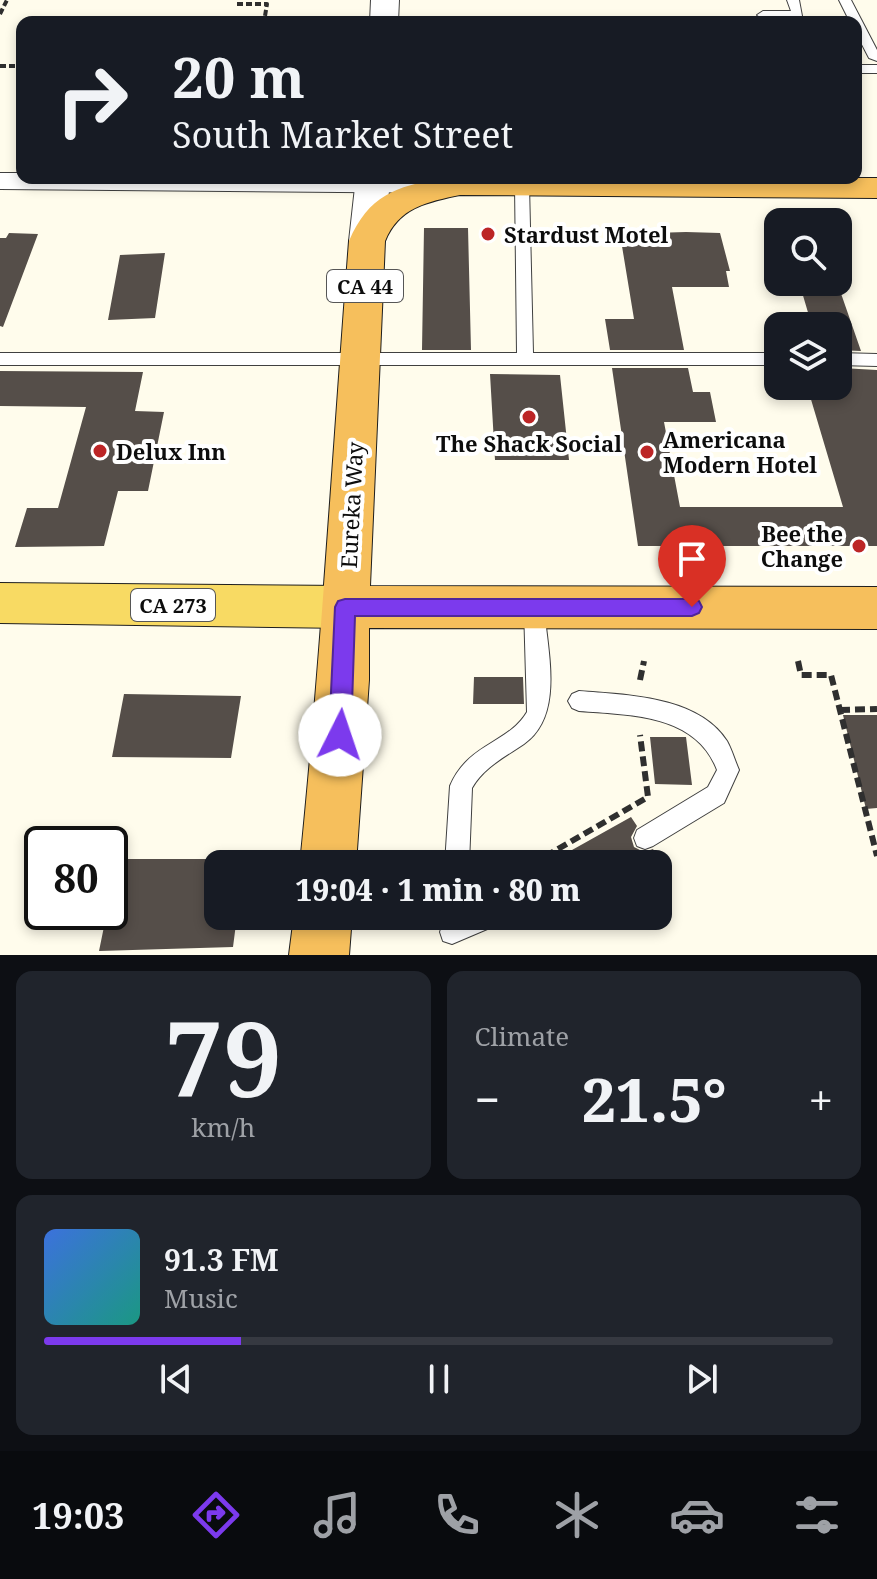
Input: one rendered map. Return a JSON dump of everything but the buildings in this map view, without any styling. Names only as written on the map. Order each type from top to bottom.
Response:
[{"type":"highway","name":"CA 44","points":[[460,185],[877,188]]},
{"type":"highway","name":"Eureka Way","points":[[329,850],[344,680],[345,607],[367,241],[373,224],[390,206],[420,193],[460,185]]},
{"type":"highway","points":[[345,607],[877,608]]},
{"type":"highway","points":[[319,955],[322,930]]},
{"type":"main road","name":"CA 273","points":[[0,603],[345,607]]},
{"type":"street","name":"Eureka Way","points":[[367,241],[373,184]]},
{"type":"street","points":[[431,184],[460,185]]},
{"type":"lane","points":[[782,16],[798,14],[793,0]]},
{"type":"lane","points":[[876,62],[862,34],[877,34]]},
{"type":"lane","points":[[522,185],[525,359]]},
{"type":"lane","points":[[0,359],[764,359]]},
{"type":"lane","points":[[852,359],[877,360]]},
{"type":"lane","points":[[458,850],[461,786],[466,775],[491,750],[527,729],[539,712],[534,607]]},
{"type":"lane","points":[[579,701],[638,706],[676,716],[701,728],[719,744],[728,770],[716,795],[645,838]]},
{"type":"lane","points":[[452,932],[457,930]]},
{"type":"path","points":[[0,14],[7,0]]},
{"type":"path","points":[[237,4],[267,4],[265,16]]},
{"type":"path","points":[[798,661],[801,675],[831,675],[877,856]]},
{"type":"path","points":[[840,710],[877,709]]},
{"type":"path","points":[[556,850],[648,797],[639,726]]},
{"type":"place","name":"Stardust Motel","points":[[488,234]]},
{"type":"place","name":"The Shack Social","points":[[529,417]]},
{"type":"place","name":"Delux Inn","points":[[100,451]]},
{"type":"place","name":"Americana Modern Hotel","points":[[647,452]]},
{"type":"place","name":"Bee the Change","points":[[859,546]]},
{"type":"route","points":[[340,735],[345,607],[692,607]]}]
